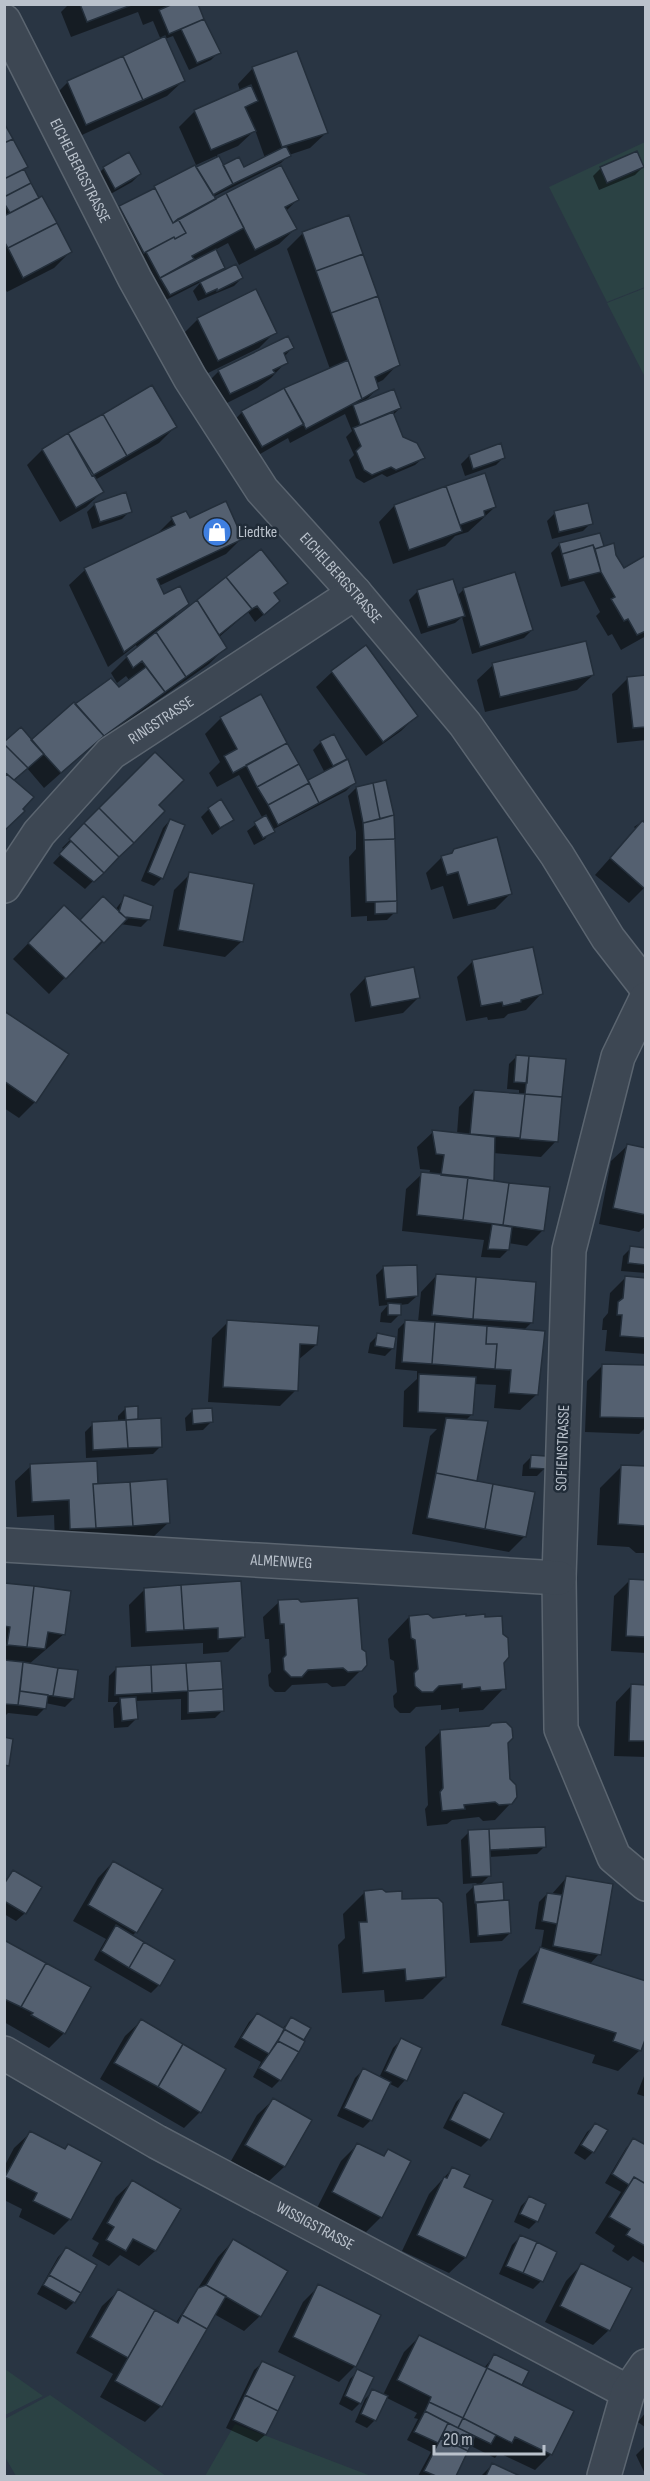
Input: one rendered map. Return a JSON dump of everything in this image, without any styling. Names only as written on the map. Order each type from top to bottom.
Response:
[{"type":"street","name":"EICHELBERGSTRASSE","points":[[8,39],[190,378],[262,490],[355,593],[465,724],[557,855],[608,938],[645,987]]},
{"type":"street","name":"RINGSTRASSE","points":[[4,886],[39,832],[111,753],[355,593]]},
{"type":"street","name":"SOFIENSTRASSE","points":[[645,999],[618,1057],[569,1250],[559,1578],[561,1729],[614,1857],[645,1884]]},
{"type":"street","name":"ALMENWEG","points":[[4,1545],[559,1578]]},
{"type":"street","name":"WISSIGSTRASSE","points":[[4,2053],[157,2142],[637,2379]]},
{"type":"street","points":[[604,2476],[637,2379]]},
{"type":"green space","points":[[645,142],[645,287],[607,302],[549,187]]},
{"type":"green space","points":[[645,288],[645,377],[607,303]]},
{"type":"green space","points":[[5,2369],[43,2396],[5,2415]]},
{"type":"green space","points":[[50,2395],[166,2476],[16,2476],[5,2457],[5,2419]]},
{"type":"green space","points":[[235,2424],[371,2476],[205,2476]]},
{"type":"building","points":[[80,4],[134,4],[87,22]]},
{"type":"building","points":[[173,4],[198,4],[204,19],[169,34],[159,10]]},
{"type":"building","points":[[204,19],[221,53],[197,63],[181,29]]},
{"type":"building","points":[[165,36],[185,81],[143,100],[123,56]]},
{"type":"building","points":[[297,51],[328,133],[282,147],[252,67]]},
{"type":"building","points":[[123,56],[143,100],[86,125],[67,81]]},
{"type":"building","points":[[251,85],[258,101],[245,107],[256,131],[211,150],[194,110]]},
{"type":"building","points":[[4,123],[13,139],[4,143]]},
{"type":"building","points":[[13,139],[28,167],[4,179],[4,143]]},
{"type":"building","points":[[286,146],[291,156],[233,184],[223,165],[239,157],[244,167]]},
{"type":"building","points":[[637,151],[644,167],[607,183],[600,167]]},
{"type":"building","points":[[129,152],[141,174],[115,189],[103,167]]},
{"type":"building","points":[[219,156],[233,184],[213,195],[196,167]]},
{"type":"building","points":[[195,165],[216,199],[173,223],[154,186]]},
{"type":"building","points":[[281,165],[299,200],[285,207],[297,229],[255,250],[226,193]]},
{"type":"building","points":[[24,169],[31,183],[4,197],[4,179]]},
{"type":"building","points":[[31,183],[39,198],[10,213],[4,203],[4,197]]},
{"type":"building","points":[[155,188],[173,223],[178,219],[186,233],[144,253],[119,206]]},
{"type":"building","points":[[226,193],[244,228],[192,256],[194,259],[160,278],[146,252],[186,233],[178,219]]},
{"type":"building","points":[[42,196],[57,223],[8,248],[4,241],[4,216]]},
{"type":"building","points":[[349,215],[363,254],[316,271],[302,232]]},
{"type":"building","points":[[57,223],[72,252],[23,278],[8,248]]},
{"type":"building","points":[[216,249],[225,268],[170,295],[160,278]]},
{"type":"building","points":[[363,254],[378,296],[331,313],[316,271]]},
{"type":"building","points":[[236,264],[243,278],[206,294],[200,282]]},
{"type":"building","points":[[256,289],[277,333],[218,361],[197,318]]},
{"type":"building","points":[[378,296],[400,365],[375,377],[379,389],[362,399],[331,313]]},
{"type":"building","points":[[288,336],[294,348],[284,353],[288,363],[273,370],[275,373],[230,394],[218,370]]},
{"type":"building","points":[[348,360],[362,399],[306,429],[284,388]]},
{"type":"building","points":[[152,385],[177,427],[127,456],[103,414]]},
{"type":"building","points":[[284,388],[304,424],[262,447],[241,411]]},
{"type":"building","points":[[394,389],[401,408],[360,425],[353,405]]},
{"type":"building","points":[[393,412],[403,437],[417,443],[425,458],[396,470],[391,467],[372,475],[364,470],[356,451],[361,446],[353,428]]},
{"type":"building","points":[[103,414],[127,456],[92,476],[68,433]]},
{"type":"building","points":[[68,433],[104,492],[76,508],[42,449]]},
{"type":"building","points":[[501,443],[505,458],[473,469],[469,455]]},
{"type":"building","points":[[485,473],[496,507],[484,511],[485,516],[460,525],[446,486]]},
{"type":"building","points":[[446,486],[462,531],[409,550],[394,505]]},
{"type":"building","points":[[126,492],[132,512],[100,522],[94,503]]},
{"type":"building","points":[[226,501],[243,539],[157,579],[164,594],[180,586],[189,604],[124,652],[84,568],[175,525],[171,517],[186,511],[190,518]]},
{"type":"building","points":[[588,503],[593,524],[559,532],[554,511]]},
{"type":"building","points":[[600,533],[604,546],[595,549],[593,545],[562,554],[559,543]]},
{"type":"building","points":[[614,543],[616,555],[624,568],[646,555],[646,631],[637,635],[628,619],[624,621],[611,599],[615,597],[601,572],[595,549]]},
{"type":"building","points":[[593,545],[601,572],[569,580],[562,554]]},
{"type":"building","points":[[261,549],[288,583],[274,593],[280,601],[264,615],[257,606],[252,609],[226,577]]},
{"type":"building","points":[[515,572],[533,630],[480,647],[463,588]]},
{"type":"building","points":[[226,577],[252,609],[219,635],[197,600]]},
{"type":"building","points":[[453,579],[465,616],[428,627],[417,590]]},
{"type":"building","points":[[197,600],[227,648],[186,677],[156,632]]},
{"type":"building","points":[[156,632],[186,677],[165,692],[142,661],[133,668],[126,656]]},
{"type":"building","points":[[586,641],[594,675],[500,697],[492,663]]},
{"type":"building","points":[[366,645],[418,716],[383,742],[331,671]]},
{"type":"building","points":[[146,667],[165,692],[104,736],[75,704],[111,678],[119,687]]},
{"type":"building","points":[[646,675],[646,727],[633,728],[627,677]]},
{"type":"building","points":[[261,694],[287,743],[233,773],[224,756],[237,749],[220,717]]},
{"type":"building","points":[[74,702],[104,736],[61,773],[31,740]]},
{"type":"building","points":[[21,727],[44,754],[28,768],[4,744]]},
{"type":"building","points":[[334,734],[347,759],[333,766],[320,741]]},
{"type":"building","points":[[287,743],[299,764],[257,787],[246,765]]},
{"type":"building","points":[[4,744],[28,768],[14,780],[4,772]]},
{"type":"building","points":[[155,752],[184,780],[159,805],[165,811],[134,843],[99,808]]},
{"type":"building","points":[[348,759],[356,783],[319,803],[308,780]]},
{"type":"building","points":[[299,764],[309,783],[268,805],[257,787]]},
{"type":"building","points":[[7,774],[34,797],[23,809],[25,811],[4,831],[4,777]]},
{"type":"building","points":[[386,780],[394,815],[380,819],[373,783]]},
{"type":"building","points":[[309,783],[319,803],[278,825],[268,805]]},
{"type":"building","points":[[373,783],[380,819],[363,823],[356,787]]},
{"type":"building","points":[[221,799],[234,820],[220,828],[208,808]]},
{"type":"building","points":[[99,808],[134,843],[119,857],[84,823]]},
{"type":"building","points":[[266,815],[275,832],[263,838],[254,822]]},
{"type":"building","points":[[394,815],[395,839],[364,840],[363,823]]},
{"type":"building","points":[[170,819],[185,825],[163,879],[148,872]]},
{"type":"building","points":[[642,821],[646,823],[645,889],[610,858]]},
{"type":"building","points":[[84,823],[119,857],[104,873],[69,839]]},
{"type":"building","points":[[497,837],[512,894],[468,905],[458,872],[447,875],[441,856],[452,853],[454,849]]},
{"type":"building","points":[[395,839],[397,901],[366,902],[364,840]]},
{"type":"building","points":[[71,841],[104,873],[94,882],[59,854]]},
{"type":"building","points":[[189,872],[254,884],[243,942],[178,930]]},
{"type":"building","points":[[124,895],[153,906],[150,920],[125,917],[119,912]]},
{"type":"building","points":[[103,896],[127,919],[104,943],[80,920]]},
{"type":"building","points":[[397,901],[397,913],[375,914],[375,902]]},
{"type":"building","points":[[64,905],[102,941],[66,979],[28,943]]},
{"type":"building","points":[[533,947],[543,994],[503,1006],[502,1002],[481,1006],[472,960]]},
{"type":"building","points":[[414,967],[420,998],[371,1007],[365,977]]},
{"type":"building","points":[[4,1011],[69,1054],[36,1103],[4,1081]]},
{"type":"building","points":[[516,1055],[529,1056],[527,1083],[514,1082]]},
{"type":"building","points":[[529,1056],[566,1059],[562,1097],[525,1094]]},
{"type":"building","points":[[474,1090],[525,1094],[520,1138],[470,1134]]},
{"type":"building","points":[[525,1094],[562,1097],[558,1142],[520,1139]]},
{"type":"building","points":[[432,1130],[495,1137],[494,1181],[441,1175],[444,1155],[436,1154]]},
{"type":"building","points":[[627,1144],[646,1148],[646,1215],[613,1208]]},
{"type":"building","points":[[421,1172],[468,1177],[463,1220],[417,1215]]},
{"type":"building","points":[[468,1177],[509,1183],[503,1225],[463,1220]]},
{"type":"building","points":[[509,1183],[550,1187],[544,1231],[503,1225]]},
{"type":"building","points":[[492,1224],[512,1227],[509,1250],[488,1249]]},
{"type":"building","points":[[630,1246],[646,1248],[646,1265],[628,1263]]},
{"type":"building","points":[[417,1265],[418,1296],[386,1299],[383,1266]]},
{"type":"building","points":[[436,1274],[476,1277],[473,1319],[432,1315]]},
{"type":"building","points":[[625,1276],[646,1278],[646,1338],[620,1336],[622,1315],[617,1315],[618,1302],[623,1298]]},
{"type":"building","points":[[476,1277],[536,1282],[533,1323],[473,1319]]},
{"type":"building","points":[[388,1303],[401,1304],[401,1315],[388,1315]]},
{"type":"building","points":[[227,1320],[319,1326],[317,1345],[300,1344],[298,1391],[223,1387]]},
{"type":"building","points":[[405,1320],[435,1322],[432,1364],[402,1362]]},
{"type":"building","points":[[435,1322],[487,1326],[486,1344],[497,1344],[495,1369],[432,1364]]},
{"type":"building","points":[[487,1326],[545,1331],[538,1395],[509,1393],[511,1370],[495,1369],[497,1344],[486,1344]]},
{"type":"building","points":[[377,1333],[396,1337],[394,1349],[375,1346]]},
{"type":"building","points":[[602,1364],[646,1365],[646,1418],[600,1417]]},
{"type":"building","points":[[419,1374],[476,1377],[473,1415],[418,1412]]},
{"type":"building","points":[[138,1406],[138,1419],[126,1420],[125,1407]]},
{"type":"building","points":[[212,1408],[213,1422],[193,1424],[192,1409]]},
{"type":"building","points":[[161,1418],[162,1447],[128,1448],[126,1420]]},
{"type":"building","points":[[446,1418],[488,1421],[477,1481],[436,1473]]},
{"type":"building","points":[[126,1420],[128,1448],[93,1450],[92,1422]]},
{"type":"building","points":[[531,1455],[546,1456],[546,1469],[530,1468]]},
{"type":"building","points":[[97,1461],[98,1484],[93,1484],[96,1528],[70,1529],[69,1500],[32,1502],[30,1464]]},
{"type":"building","points":[[621,1465],[646,1466],[646,1526],[618,1524]]},
{"type":"building","points":[[436,1473],[493,1484],[485,1529],[427,1518]]},
{"type":"building","points":[[167,1479],[170,1523],[133,1526],[130,1482]]},
{"type":"building","points":[[130,1482],[133,1526],[96,1528],[93,1484]]},
{"type":"building","points":[[493,1484],[535,1492],[526,1537],[485,1529]]},
{"type":"building","points":[[629,1579],[646,1580],[646,1637],[626,1636]]},
{"type":"building","points":[[241,1581],[245,1637],[218,1639],[218,1628],[184,1630],[181,1585]]},
{"type":"building","points":[[4,1583],[34,1586],[27,1647],[7,1645],[10,1627],[4,1626]]},
{"type":"building","points":[[181,1585],[184,1630],[146,1632],[144,1588]]},
{"type":"building","points":[[34,1586],[71,1591],[65,1635],[48,1632],[45,1649],[27,1647]]},
{"type":"building","points":[[358,1598],[362,1649],[366,1652],[367,1665],[362,1671],[348,1672],[343,1668],[308,1670],[302,1677],[291,1677],[284,1670],[283,1658],[286,1655],[284,1624],[280,1624],[278,1600],[298,1599],[301,1602]]},
{"type":"building","points":[[428,1614],[433,1618],[466,1614],[466,1616],[485,1614],[485,1617],[502,1616],[503,1634],[508,1638],[509,1657],[504,1663],[506,1689],[481,1691],[480,1687],[462,1689],[462,1684],[439,1686],[433,1692],[422,1692],[415,1686],[414,1673],[418,1669],[415,1640],[411,1638],[409,1616]]},
{"type":"building","points":[[4,1660],[23,1662],[18,1705],[4,1704]]},
{"type":"building","points":[[221,1661],[223,1689],[188,1691],[186,1663]]},
{"type":"building","points":[[23,1662],[58,1668],[53,1696],[20,1691]]},
{"type":"building","points":[[186,1663],[188,1691],[152,1693],[151,1665]]},
{"type":"building","points":[[151,1665],[152,1693],[115,1695],[116,1667]]},
{"type":"building","points":[[58,1668],[78,1670],[74,1699],[53,1696]]},
{"type":"building","points":[[631,1684],[646,1685],[646,1741],[629,1741]]},
{"type":"building","points":[[223,1689],[224,1711],[188,1713],[188,1691]]},
{"type":"building","points":[[20,1691],[48,1695],[46,1709],[18,1705]]},
{"type":"building","points":[[136,1697],[138,1719],[122,1721],[120,1698]]},
{"type":"building","points":[[506,1722],[512,1728],[513,1738],[508,1743],[510,1779],[516,1785],[517,1797],[512,1804],[499,1805],[495,1802],[464,1805],[465,1809],[442,1811],[440,1730],[489,1726],[492,1723]]},
{"type":"building","points":[[4,1737],[13,1739],[9,1766],[4,1765]]},
{"type":"building","points":[[545,1827],[546,1847],[490,1850],[489,1829]]},
{"type":"building","points":[[489,1829],[491,1876],[471,1877],[468,1830]]},
{"type":"building","points":[[113,1861],[163,1889],[137,1933],[88,1905]]},
{"type":"building","points":[[13,1870],[42,1887],[26,1914],[4,1901],[4,1884]]},
{"type":"building","points":[[566,1876],[613,1884],[601,1955],[553,1946]]},
{"type":"building","points":[[503,1882],[504,1900],[475,1903],[473,1885]]},
{"type":"building","points":[[382,1889],[386,1892],[402,1891],[402,1899],[438,1898],[443,1903],[446,1977],[406,1981],[405,1969],[363,1973],[359,1922],[367,1922],[364,1891]]},
{"type":"building","points":[[547,1893],[562,1895],[557,1924],[542,1921]]},
{"type":"building","points":[[509,1900],[511,1933],[478,1936],[476,1902]]},
{"type":"building","points":[[116,1925],[144,1942],[129,1968],[101,1951]]},
{"type":"building","points":[[4,1940],[46,1963],[21,2007],[4,1999]]},
{"type":"building","points":[[144,1942],[175,1960],[160,1986],[129,1968]]},
{"type":"building","points":[[540,1947],[646,1981],[646,2037],[641,2051],[613,2041],[616,2033],[522,2003]]},
{"type":"building","points":[[46,1963],[91,1987],[65,2034],[21,2007]]},
{"type":"building","points":[[257,2013],[285,2029],[269,2054],[241,2038]]},
{"type":"building","points":[[291,2017],[311,2028],[304,2040],[284,2029]]},
{"type":"building","points":[[141,2019],[183,2044],[158,2087],[114,2063]]},
{"type":"building","points":[[284,2029],[305,2041],[299,2052],[278,2041]]},
{"type":"building","points":[[401,2038],[422,2048],[407,2081],[385,2071]]},
{"type":"building","points":[[278,2041],[299,2052],[281,2081],[259,2068]]},
{"type":"building","points":[[183,2044],[226,2069],[201,2113],[158,2087]]},
{"type":"building","points":[[363,2068],[391,2082],[372,2121],[344,2108]]},
{"type":"building","points":[[464,2092],[504,2113],[490,2140],[450,2120]]},
{"type":"building","points":[[273,2098],[312,2120],[285,2167],[245,2145]]},
{"type":"building","points":[[595,2123],[608,2130],[594,2153],[581,2145]]},
{"type":"building","points":[[30,2131],[65,2149],[68,2144],[102,2162],[71,2220],[33,2201],[37,2193],[5,2177]]},
{"type":"building","points":[[633,2138],[646,2145],[646,2184],[634,2177],[629,2185],[612,2174]]},
{"type":"building","points":[[357,2143],[384,2156],[388,2149],[411,2161],[382,2218],[332,2192]]},
{"type":"building","points":[[452,2167],[470,2175],[464,2187],[493,2200],[466,2258],[417,2235],[444,2177],[447,2178]]},
{"type":"building","points":[[634,2177],[646,2184],[645,2246],[626,2235],[630,2229],[609,2217]]},
{"type":"building","points":[[132,2180],[181,2209],[156,2251],[133,2239],[126,2251],[106,2240],[114,2227],[107,2223]]},
{"type":"building","points":[[529,2196],[546,2204],[538,2222],[520,2214]]},
{"type":"building","points":[[520,2235],[537,2242],[523,2273],[506,2266]]},
{"type":"building","points":[[233,2239],[288,2271],[261,2317],[206,2285]]},
{"type":"building","points":[[537,2242],[557,2252],[543,2282],[523,2273]]},
{"type":"building","points":[[66,2247],[97,2265],[81,2293],[49,2275]]},
{"type":"building","points":[[581,2263],[632,2288],[610,2331],[560,2306]]},
{"type":"building","points":[[49,2275],[81,2293],[75,2303],[43,2285]]},
{"type":"building","points":[[318,2284],[381,2315],[356,2367],[293,2337]]},
{"type":"building","points":[[206,2285],[226,2296],[207,2329],[182,2315],[198,2288]]},
{"type":"building","points":[[118,2289],[155,2310],[128,2358],[90,2337]]},
{"type":"building","points":[[155,2310],[178,2323],[182,2315],[207,2329],[162,2407],[115,2381]]},
{"type":"building","points":[[419,2335],[487,2368],[463,2418],[429,2402],[431,2397],[397,2380]]},
{"type":"building","points":[[494,2354],[529,2371],[522,2385],[487,2368]]},
{"type":"building","points":[[262,2361],[295,2376],[278,2411],[245,2395]]},
{"type":"building","points":[[487,2368],[574,2411],[552,2455],[515,2437],[512,2443],[463,2418]]},
{"type":"building","points":[[357,2369],[374,2377],[361,2404],[345,2396]]},
{"type":"building","points":[[372,2389],[388,2396],[376,2421],[361,2414]]},
{"type":"building","points":[[245,2395],[278,2411],[266,2435],[233,2420]]},
{"type":"building","points":[[429,2402],[463,2418],[458,2428],[425,2411]]},
{"type":"building","points":[[425,2411],[448,2423],[438,2443],[414,2432]]},
{"type":"building","points":[[463,2418],[496,2435],[491,2444],[458,2428]]},
{"type":"building","points":[[448,2423],[475,2436],[468,2451],[441,2438]]},
{"type":"building","points":[[441,2438],[468,2451],[456,2476],[436,2476],[424,2471]]},
{"type":"building","points":[[492,2463],[520,2476],[486,2476]]},
{"type":"place","name":"Liedtke","points":[[217,532]]}]
